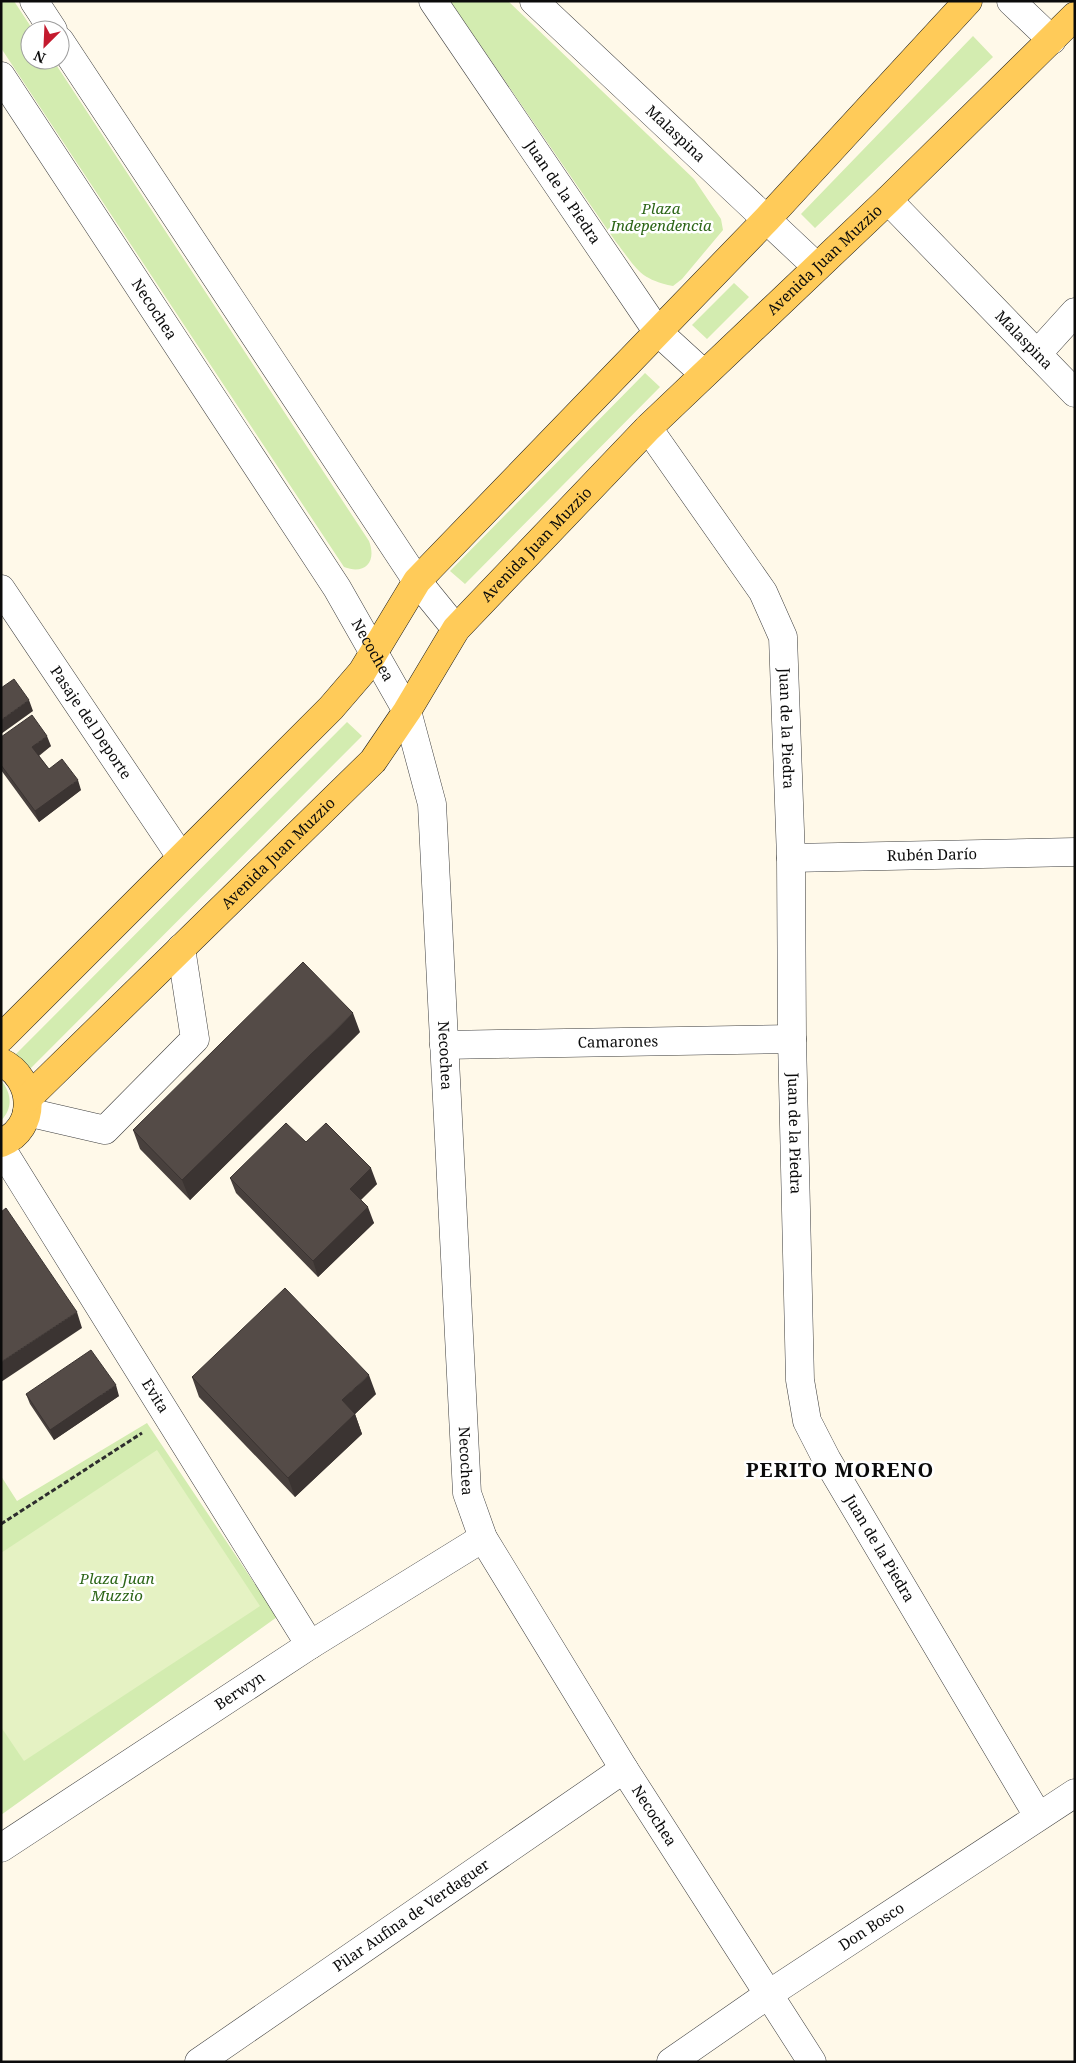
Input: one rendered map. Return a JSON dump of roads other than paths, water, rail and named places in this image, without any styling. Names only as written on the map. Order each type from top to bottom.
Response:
[{"type":"main road","points":[[1,1038],[331,708],[362,672],[417,581],[767,219],[968,1]]},
{"type":"main road","name":"Avenida Juan Muzzio","points":[[1,1144],[18,1132],[27,1105],[181,948],[373,761],[407,711],[456,629],[648,428],[888,200],[1075,16]]},
{"type":"main road","points":[[1,1062],[10,1066],[20,1076],[26,1090],[27,1105]]},
{"type":"street","points":[[34,1],[46,20]]},
{"type":"street","name":"Juan de la Piedra","points":[[433,1],[657,332],[704,374]]},
{"type":"street","name":"Malaspina","points":[[534,1],[817,267]]},
{"type":"street","points":[[1011,1],[1052,40]]},
{"type":"street","points":[[70,56],[417,581],[456,629]]},
{"type":"street","name":"Necochea","points":[[1,76],[338,588],[407,711],[432,804],[467,1493],[483,1538],[624,1769],[812,2062]]},
{"type":"street","name":"Malaspina","points":[[888,200],[1075,393]]},
{"type":"street","points":[[1037,354],[1075,312]]},
{"type":"street","name":"Juan de la Piedra","points":[[648,428],[763,592],[783,637],[791,858],[792,1039],[800,1380],[807,1421],[827,1460],[1038,1816]]},
{"type":"street","name":"Pasaje del Deporte","points":[[1,589],[181,857]]},
{"type":"street","name":"Rubén Darío","points":[[791,858],[1075,852]]},
{"type":"street","points":[[27,1105],[105,1130],[195,1038],[181,948]]},
{"type":"street","name":"Camarones","points":[[444,1045],[792,1039]]},
{"type":"street","name":"Evita","points":[[1,1148],[310,1645]]},
{"type":"street","name":"Berwyn","points":[[1,1848],[310,1645],[483,1538]]},
{"type":"street","name":"Pilar Aufina de Verdaguer","points":[[199,2062],[624,1769]]},
{"type":"street","name":"Don Bosco","points":[[671,2062],[769,1994],[1075,1793]]},
{"type":"district","name":"PERITO MORENO","points":[[840,1470]]},
{"type":"park label","name":"Plaza Independencia","points":[[661,218]]},
{"type":"park label","name":"Plaza Juan Muzzio","points":[[117,1588]]}]
